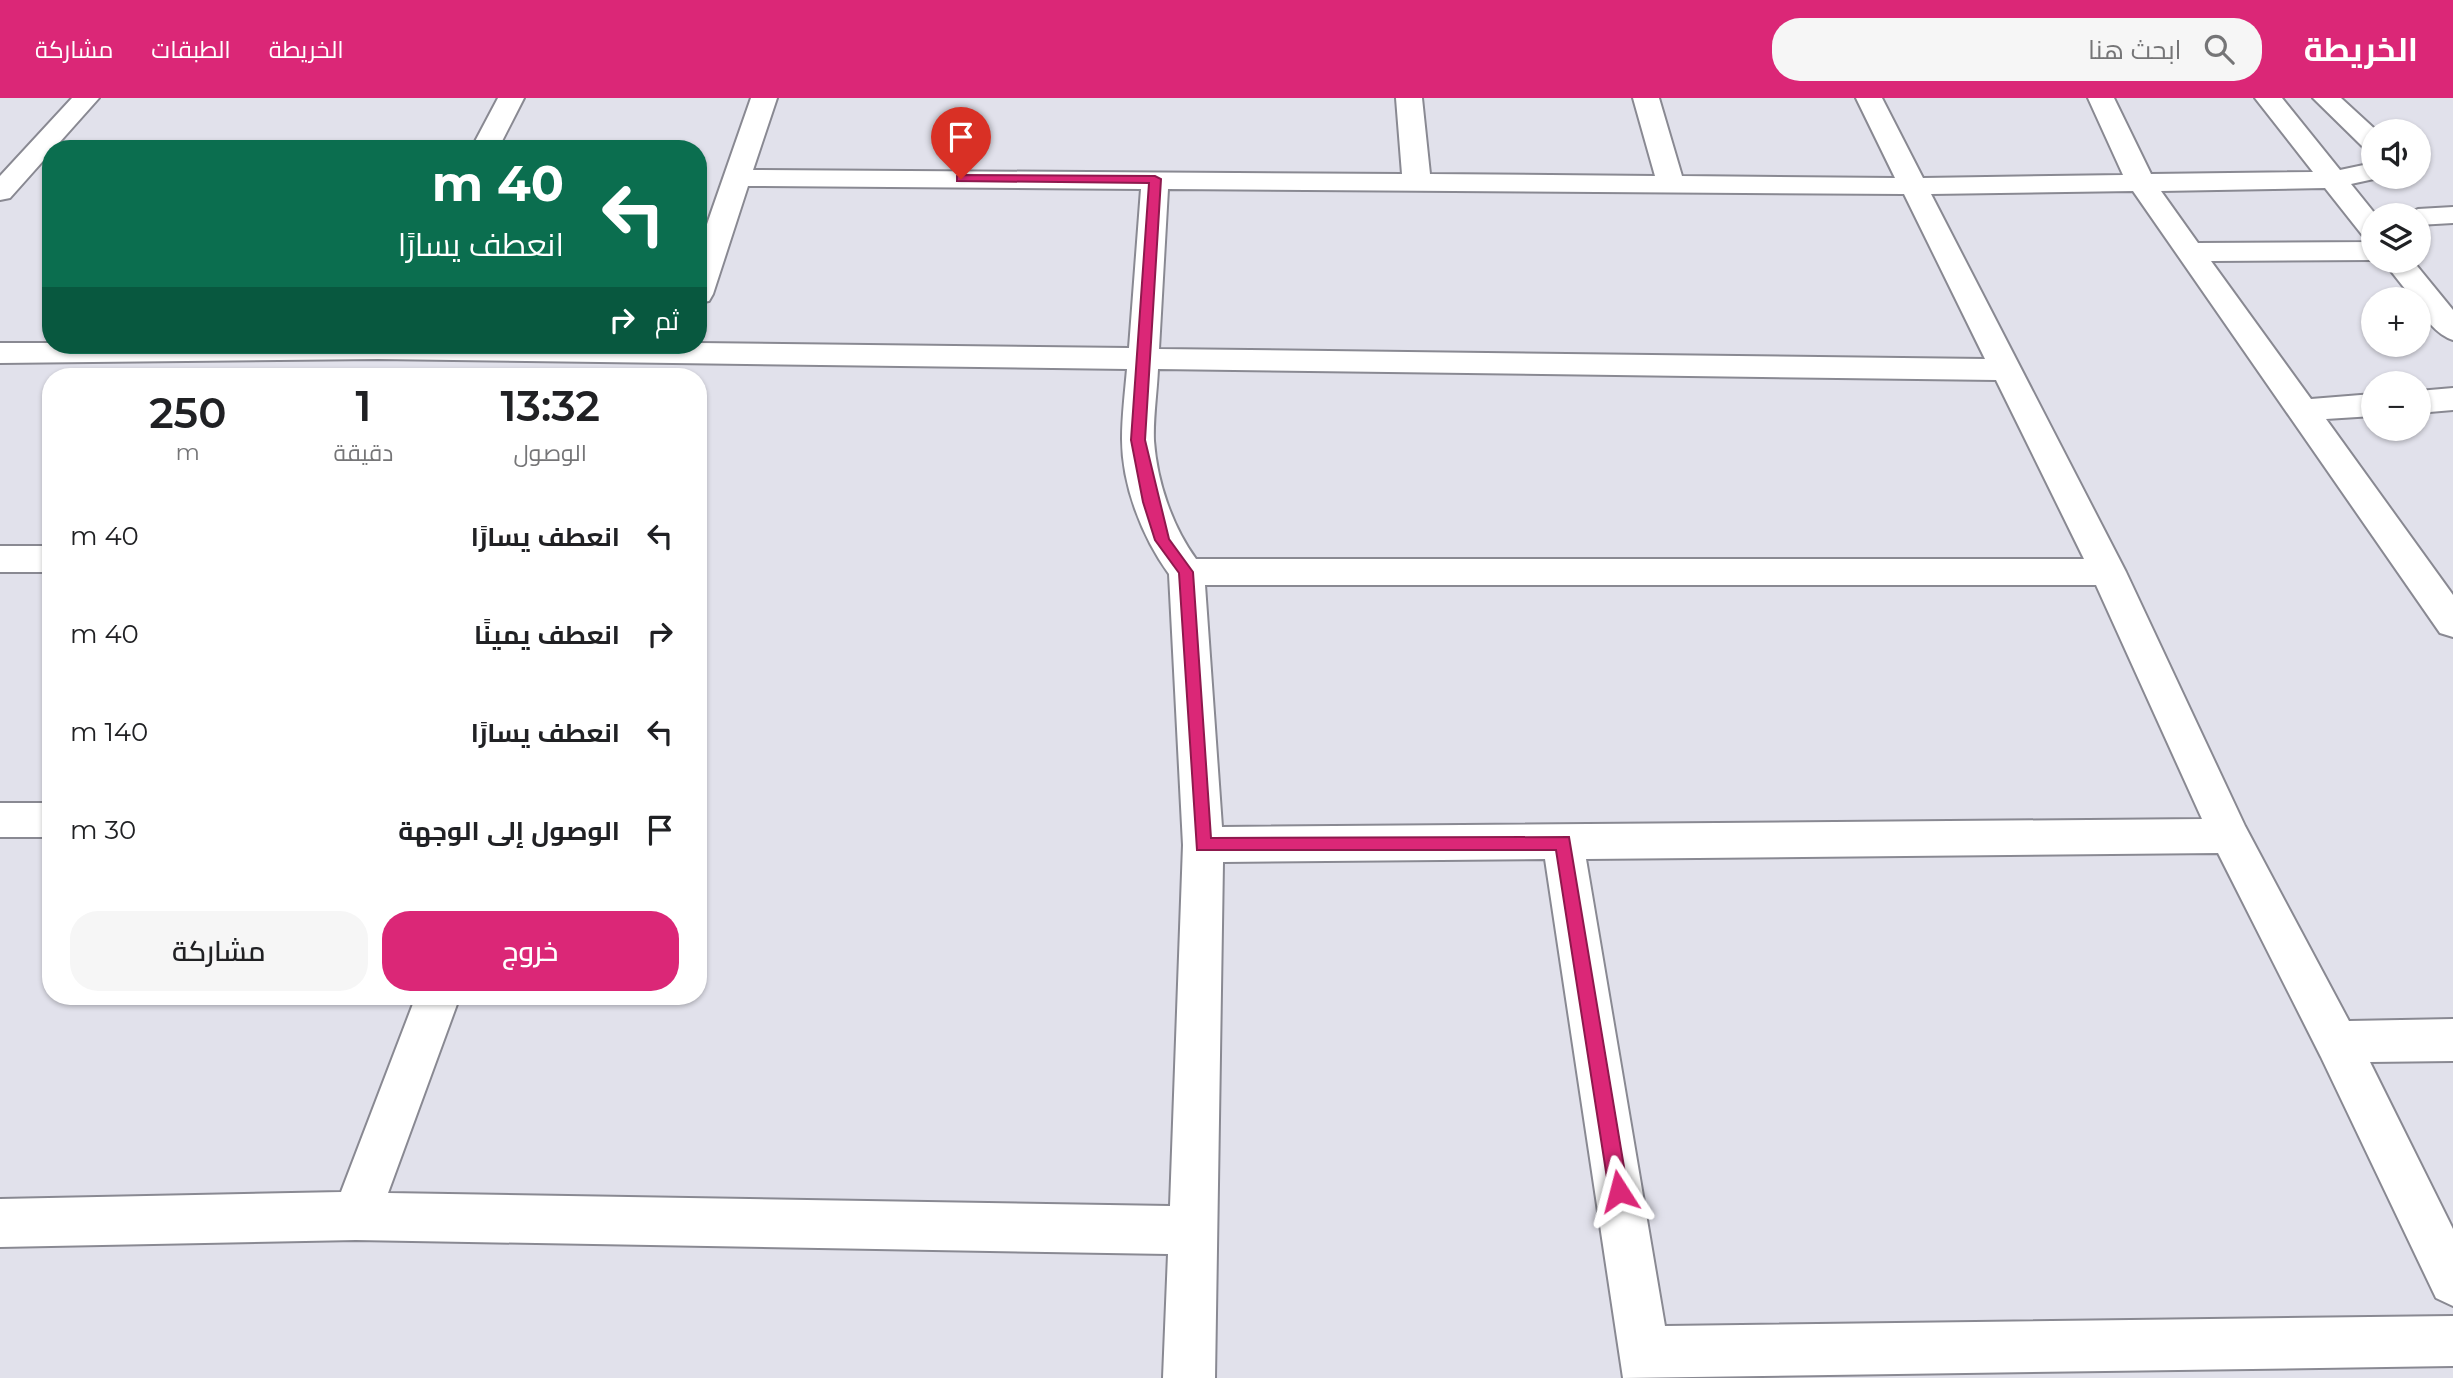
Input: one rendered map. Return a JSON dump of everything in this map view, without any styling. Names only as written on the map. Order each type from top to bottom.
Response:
[{"type":"street","points":[[48,140],[86,98]]},
{"type":"street","points":[[489,140],[511,98]]},
{"type":"street","points":[[707,269],[740,178],[764,98]]},
{"type":"street","points":[[1409,98],[1417,183]]},
{"type":"street","points":[[1646,98],[1671,185]]},
{"type":"street","points":[[1869,98],[2108,572],[2230,836],[2337,1042],[2453,1281]]},
{"type":"street","points":[[2101,98],[2141,183],[2453,623]]},
{"type":"street","points":[[2268,98],[2361,212]]},
{"type":"street","points":[[2326,98],[2361,131]]},
{"type":"street","points":[[0,192],[42,146]]},
{"type":"street","points":[[740,178],[1912,186],[2334,180],[2361,174]]},
{"type":"street","points":[[1155,179],[1138,440],[1150,502],[1163,540],[1186,572],[1203,845],[1189,1378]]},
{"type":"street","points":[[2431,216],[2453,215]]},
{"type":"street","points":[[2190,252],[2361,251]]},
{"type":"street","points":[[2408,273],[2453,330]]},
{"type":"street","points":[[0,353],[42,352]]},
{"type":"street","points":[[567,354],[675,358],[1143,359],[2006,370]]},
{"type":"street","points":[[2431,401],[2453,399]]},
{"type":"street","points":[[2303,410],[2361,406]]},
{"type":"street","points":[[0,559],[42,559]]},
{"type":"street","points":[[1186,572],[2108,572]]},
{"type":"street","points":[[0,820],[42,820]]},
{"type":"street","points":[[1203,845],[2230,836]]},
{"type":"street","points":[[1563,842],[1646,1365],[2453,1341]]},
{"type":"street","points":[[356,1216],[435,1005]]},
{"type":"street","points":[[2337,1042],[2453,1040]]},
{"type":"street","points":[[0,1223],[356,1216],[1192,1230]]},
{"type":"route","points":[[961,179],[1155,179],[1138,440],[1150,502],[1163,540],[1186,572],[1203,845],[1563,842],[1619,1191]]}]
